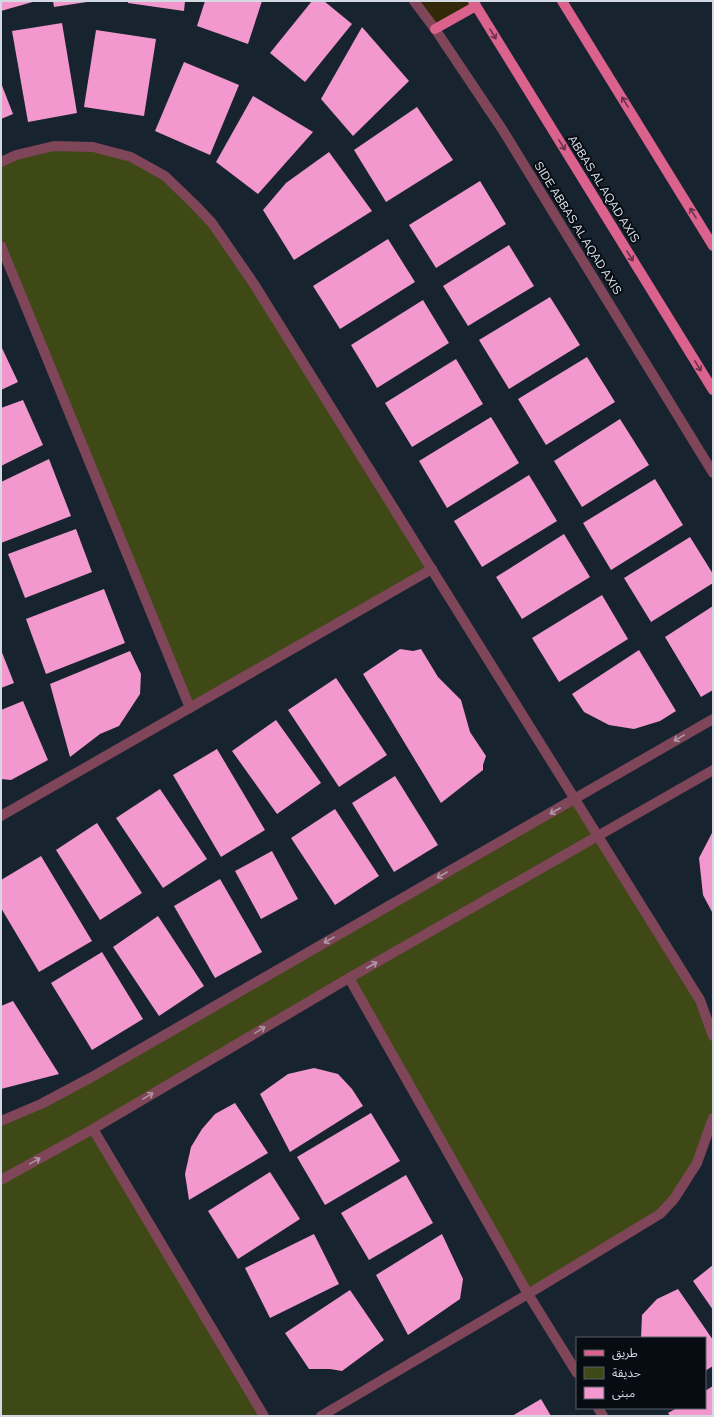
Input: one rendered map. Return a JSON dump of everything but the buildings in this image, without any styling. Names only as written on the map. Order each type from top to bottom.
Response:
[{"type":"main road","points":[[562,1],[713,246]]},
{"type":"main road","points":[[435,29],[474,3]]},
{"type":"main road","name":"ABBAS AL AQAD AXIS","points":[[474,3],[713,390]]},
{"type":"street","name":"SIDE ABBAS AL AQAD AXIS","points":[[414,1],[435,29],[502,129],[713,473]]},
{"type":"street","points":[[1,162],[16,155],[54,146],[93,147],[131,157],[165,176],[212,224],[254,284],[700,1000],[713,1036]]},
{"type":"street","points":[[1,246],[190,708]]},
{"type":"street","points":[[1,816],[432,570]]},
{"type":"street","points":[[1,1121],[42,1104],[90,1078],[713,719]]},
{"type":"street","points":[[1,1180],[93,1129],[349,978],[713,770]]},
{"type":"street","points":[[349,978],[528,1294],[576,1371]]},
{"type":"street","points":[[321,1416],[660,1214],[674,1199],[697,1163],[713,1118]]},
{"type":"street","points":[[93,1129],[264,1416]]},
{"type":"green space","points":[[54,146],[93,147],[165,176],[212,223],[432,569],[190,708],[1,246],[1,162]]},
{"type":"green space","points":[[575,799],[700,1000],[713,1036],[713,1118],[697,1163],[660,1214],[528,1294],[350,980],[93,1129],[264,1416],[1,1416],[1,1121],[41,1104]]},
{"type":"sand","points":[[414,1],[473,1],[476,6],[435,29]]}]
